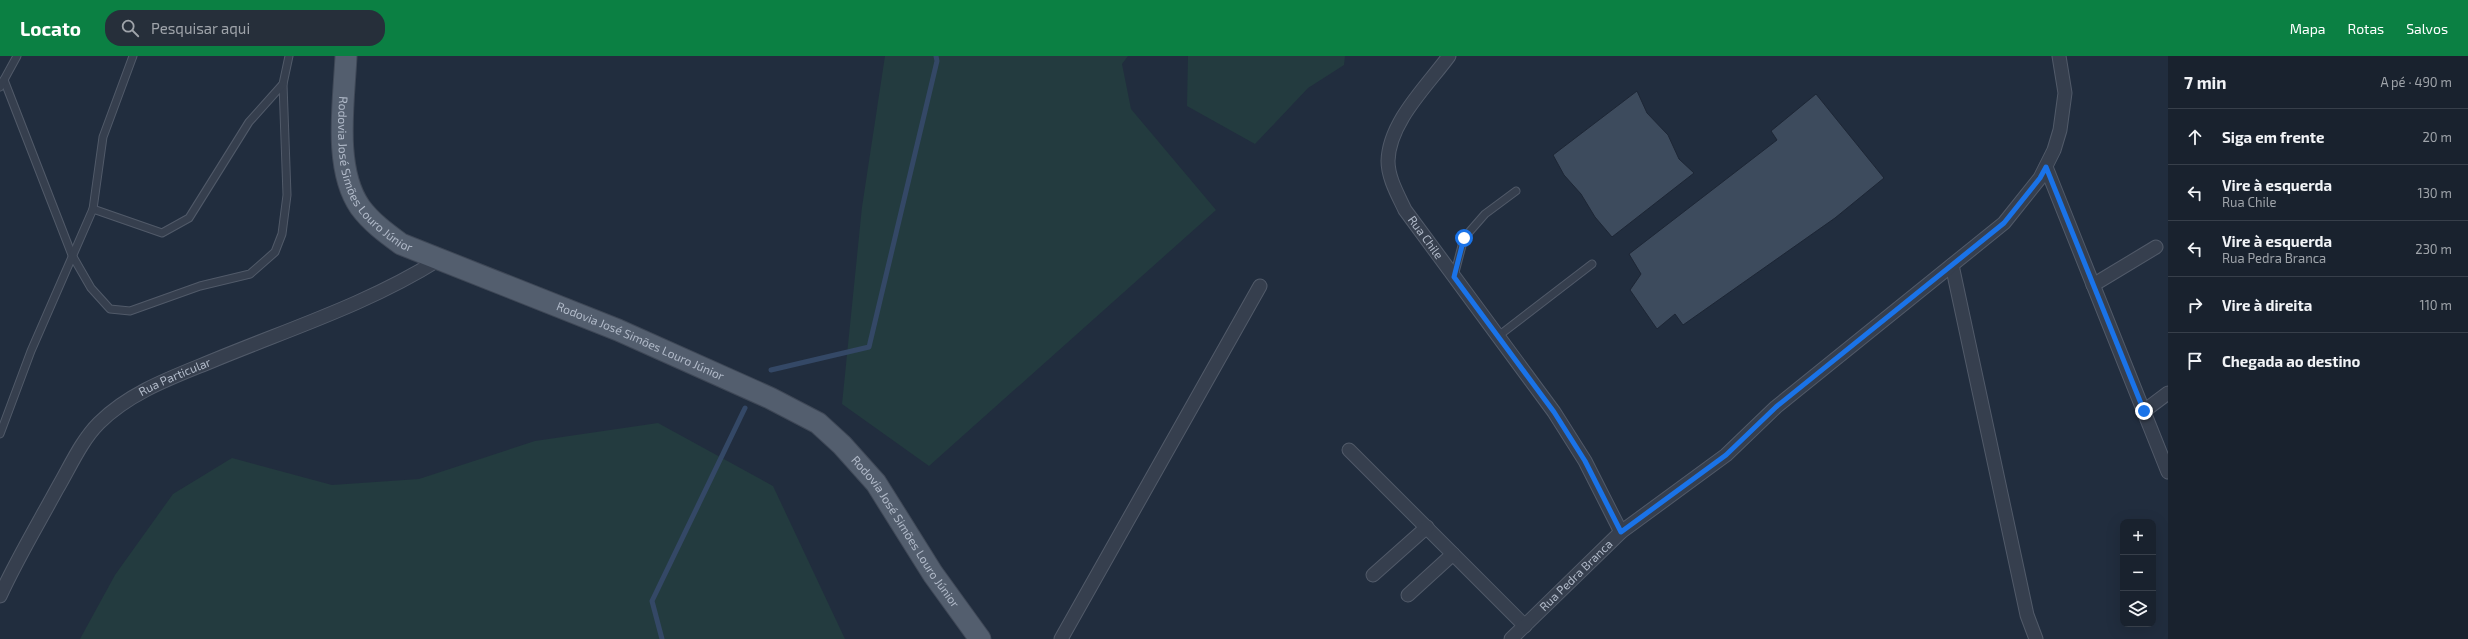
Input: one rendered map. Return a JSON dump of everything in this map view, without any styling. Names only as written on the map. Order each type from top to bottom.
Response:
[{"type":"main road","name":"Rodovia José Simões Louro Júnior","points":[[346,56],[342,142],[351,190],[360,206],[379,227],[401,244],[438,260],[618,330],[770,398],[818,423],[842,445],[876,483],[934,574],[980,639]]},
{"type":"street","name":"Rua Chile","points":[[1449,56],[1397,124],[1390,144],[1388,162],[1394,188],[1405,210],[1497,337],[1554,412],[1585,461],[1621,532]]},
{"type":"street","name":"Rua Pedra Branca","points":[[1511,639],[1621,532],[1726,455],[1776,407],[2004,223],[2040,178],[2046,167],[2060,130],[2065,93],[2059,56]]},
{"type":"street","points":[[2046,167],[2168,472]]},
{"type":"street","points":[[2093,285],[2156,248]]},
{"type":"street","name":"Rua Particular","points":[[0,596],[80,448],[98,424],[115,409],[139,393],[200,366],[297,325],[371,298],[402,283],[438,260]]},
{"type":"street","points":[[1952,265],[2027,615],[2036,639]]},
{"type":"street","points":[[1061,639],[1260,286]]},
{"type":"street","points":[[2144,411],[2168,393]]},
{"type":"street","points":[[1349,450],[1525,626]]},
{"type":"street","points":[[1374,575],[1427,527]]},
{"type":"street","points":[[1408,595],[1454,554]]},
{"type":"lane","points":[[17,56],[2,83],[72,255],[91,288],[110,309],[130,311],[200,286],[250,274],[275,252],[282,234],[287,195],[283,84],[289,56]]},
{"type":"lane","points":[[0,434],[31,351],[93,209],[103,137],[133,56]]},
{"type":"lane","points":[[93,209],[162,233],[189,218],[249,122],[283,84]]},
{"type":"lane","points":[[1454,277],[1464,238],[1485,214],[1516,191]]},
{"type":"lane","points":[[1497,337],[1592,264]]},
{"type":"green space","points":[[885,56],[1128,56],[1122,64],[1131,109],[1216,210],[929,466],[842,404],[862,207]]},
{"type":"green space","points":[[1188,56],[1345,56],[1344,65],[1308,88],[1255,144],[1187,106]]},
{"type":"green space","points":[[658,423],[773,486],[845,639],[80,639],[115,575],[173,494],[232,458],[332,485],[419,479],[535,441]]},
{"type":"building","points":[[1637,91],[1647,113],[1668,135],[1679,159],[1694,173],[1612,237],[1595,217],[1581,194],[1564,175],[1553,155]]},
{"type":"building","points":[[1816,94],[1884,178],[1835,218],[1683,325],[1675,314],[1657,329],[1630,290],[1641,274],[1629,254],[1777,140],[1771,131]]},
{"type":"waterway","points":[[771,370],[869,347],[937,61],[936,56]]},
{"type":"waterway","points":[[662,639],[652,601],[745,408]]},
{"type":"route","points":[[1464,238],[1454,277],[1554,412],[1585,461],[1621,532],[1726,455],[1776,407],[1842,352],[2004,223],[2040,178],[2046,167],[2144,411]]}]
